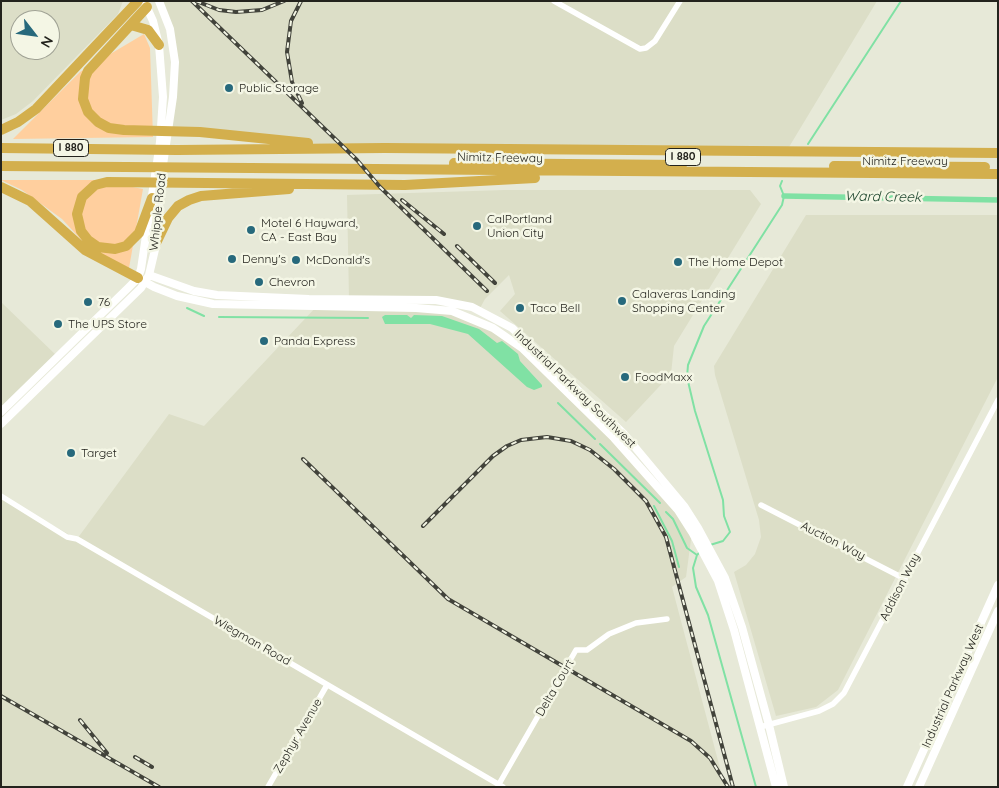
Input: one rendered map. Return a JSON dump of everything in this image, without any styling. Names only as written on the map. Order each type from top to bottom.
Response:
[{"type":"highway","points":[[145,3],[131,25],[88,71],[83,85],[83,99],[88,112],[104,126],[116,130],[183,132],[310,146],[376,143],[385,148]]},
{"type":"highway","points":[[1,130],[18,122],[36,109],[145,3]]},
{"type":"highway","points":[[131,25],[148,30],[159,46]]},
{"type":"highway","name":"Nimitz Freeway","points":[[1,148],[177,150],[310,146],[998,153]]},
{"type":"highway","name":"I 880","points":[[370,148],[377,154],[998,160]]},
{"type":"highway","name":"I 880","points":[[415,170],[424,163],[998,167]]},
{"type":"highway","name":"Nimitz Freeway","points":[[1,166],[332,167],[577,172],[998,174]]},
{"type":"highway","points":[[152,198],[139,233],[132,242],[120,248],[98,247],[88,240],[78,226],[79,202],[86,193],[101,183],[176,181],[405,185],[485,179],[565,178],[577,172]]},
{"type":"highway","points":[[157,241],[168,218],[178,206],[201,196],[345,185]]},
{"type":"highway","points":[[1,187],[30,201],[85,250],[144,278]]},
{"type":"main road","name":"Whipple Road","points":[[144,278],[157,241],[160,208],[159,192],[172,97],[175,55],[170,29],[159,1]]},
{"type":"main road","name":"Whipple Road","points":[[144,278],[144,254],[162,112],[163,83],[159,46],[145,3]]},
{"type":"main road","name":"Industrial Parkway Southwest","points":[[144,278],[217,295],[309,299],[408,298],[452,302],[472,307],[491,316],[530,342],[624,434],[684,506],[742,627],[770,725],[784,787]]},
{"type":"main road","name":"Industrial Parkway Southwest","points":[[144,278],[177,296],[213,304],[378,307],[452,311],[494,328],[522,348],[614,438],[695,530]]},
{"type":"main road","points":[[1,412],[144,278]]},
{"type":"main road","points":[[1,424],[144,278]]},
{"type":"main road","points":[[378,307],[381,298]]},
{"type":"main road","points":[[614,438],[624,434]]},
{"type":"main road","name":"Industrial Parkway Southwest","points":[[721,580],[776,787]]},
{"type":"main road","name":"Industrial Parkway West","points":[[907,787],[998,585]]},
{"type":"main road","name":"Industrial Parkway West","points":[[919,787],[998,611]]},
{"type":"street","points":[[554,1],[635,47],[646,48],[655,41],[680,1]]},
{"type":"street","name":"Addison Way","points":[[760,727],[820,712],[833,704],[844,692],[998,400]]},
{"type":"street","name":"Wiegman Road","points":[[1,496],[501,786]]},
{"type":"street","name":"Auction Way","points":[[761,504],[905,579]]},
{"type":"street","name":"Delta Court","points":[[501,786],[576,650],[587,650],[609,634],[636,623],[667,619]]},
{"type":"street","name":"Zephyr Avenue","points":[[268,787],[327,685]]},
{"type":"shaded area","points":[[1,1],[123,1],[118,14],[33,101],[16,114],[1,120]]},
{"type":"shaded area","points":[[159,1],[877,1],[786,152],[370,148],[167,132],[175,62]]},
{"type":"shaded area","points":[[144,34],[150,48],[153,137],[13,139],[80,72]]},
{"type":"shaded area","points":[[1,180],[96,180],[143,189],[129,268],[88,247],[62,219],[22,190]]},
{"type":"shaded area","points":[[505,190],[750,190],[761,204],[674,346],[671,374],[626,422],[500,311],[515,294],[509,275],[485,299],[479,310],[452,302],[349,299],[347,195]]},
{"type":"shaded area","points":[[806,215],[998,215],[998,377],[838,690],[816,707],[776,716],[734,572],[746,565],[755,554],[761,537],[759,520],[715,375],[714,366]]},
{"type":"shaded area","points":[[1,302],[57,356],[1,412]]},
{"type":"shaded area","points":[[317,306],[437,309],[483,323],[522,348],[614,438],[692,532],[686,577],[672,587],[725,787],[1,787],[1,496],[77,539],[169,414],[204,426]]},
{"type":"shaded area","points":[[385,315],[407,315],[411,318],[414,315],[442,316],[479,329],[497,343],[502,341],[518,354],[520,361],[542,387],[534,390],[527,387],[468,334],[430,324],[385,324],[382,317]]},
{"type":"waterway","name":"Ward Creek","points":[[808,144],[901,1]]},
{"type":"waterway","points":[[710,545],[723,541],[730,532],[724,516],[723,500],[695,411],[687,377],[688,365],[704,326],[782,205],[784,196],[780,186],[782,181]]},
{"type":"waterway","name":"Ward Creek","points":[[784,196],[998,200]]},
{"type":"waterway","points":[[187,308],[204,316]]},
{"type":"waterway","points":[[219,317],[368,318]]},
{"type":"waterway","points":[[679,379],[687,377]]},
{"type":"waterway","points":[[558,403],[595,439]]},
{"type":"waterway","points":[[600,444],[660,503]]},
{"type":"waterway","points":[[654,506],[672,541],[679,567]]},
{"type":"waterway","points":[[666,512],[673,519],[687,548],[697,555]]},
{"type":"waterway","points":[[700,552],[697,555],[693,568],[696,587],[708,615],[756,787]]},
{"type":"railway","points":[[192,1],[357,160],[380,187],[487,291]]},
{"type":"railway","points":[[196,1],[219,10],[236,12],[262,10],[284,1]]},
{"type":"railway","points":[[301,1],[291,21],[287,52],[292,82],[302,103]]},
{"type":"railway","points":[[402,200],[444,234]]},
{"type":"railway","points":[[457,246],[495,283]]},
{"type":"railway","points":[[423,526],[493,456],[507,446],[521,440],[547,437],[571,441],[590,450],[614,469],[646,501],[666,537],[733,787]]},
{"type":"railway","points":[[303,459],[448,599],[691,741],[710,758],[728,787]]},
{"type":"railway","points":[[1,696],[159,787]]},
{"type":"railway","points":[[80,720],[107,753]]},
{"type":"railway","points":[[135,757],[152,767]]},
{"type":"place","name":"Public Storage","points":[[229,88]]},
{"type":"place","name":"CalPortland Union City","points":[[477,226]]},
{"type":"place","name":"Motel 6 Hayward, CA - East Bay","points":[[251,230]]},
{"type":"place","name":"Denny's","points":[[232,259]]},
{"type":"place","name":"McDonald's","points":[[296,260]]},
{"type":"place","name":"The Home Depot","points":[[678,262]]},
{"type":"place","name":"Chevron","points":[[259,282]]},
{"type":"place","name":"Calaveras Landing Shopping Center","points":[[622,301]]},
{"type":"place","name":"76","points":[[88,302]]},
{"type":"place","name":"Taco Bell","points":[[520,308]]},
{"type":"place","name":"The UPS Store","points":[[58,324]]},
{"type":"place","name":"Panda Express","points":[[264,341]]},
{"type":"place","name":"FoodMaxx","points":[[625,377]]},
{"type":"place","name":"Target","points":[[71,453]]}]
